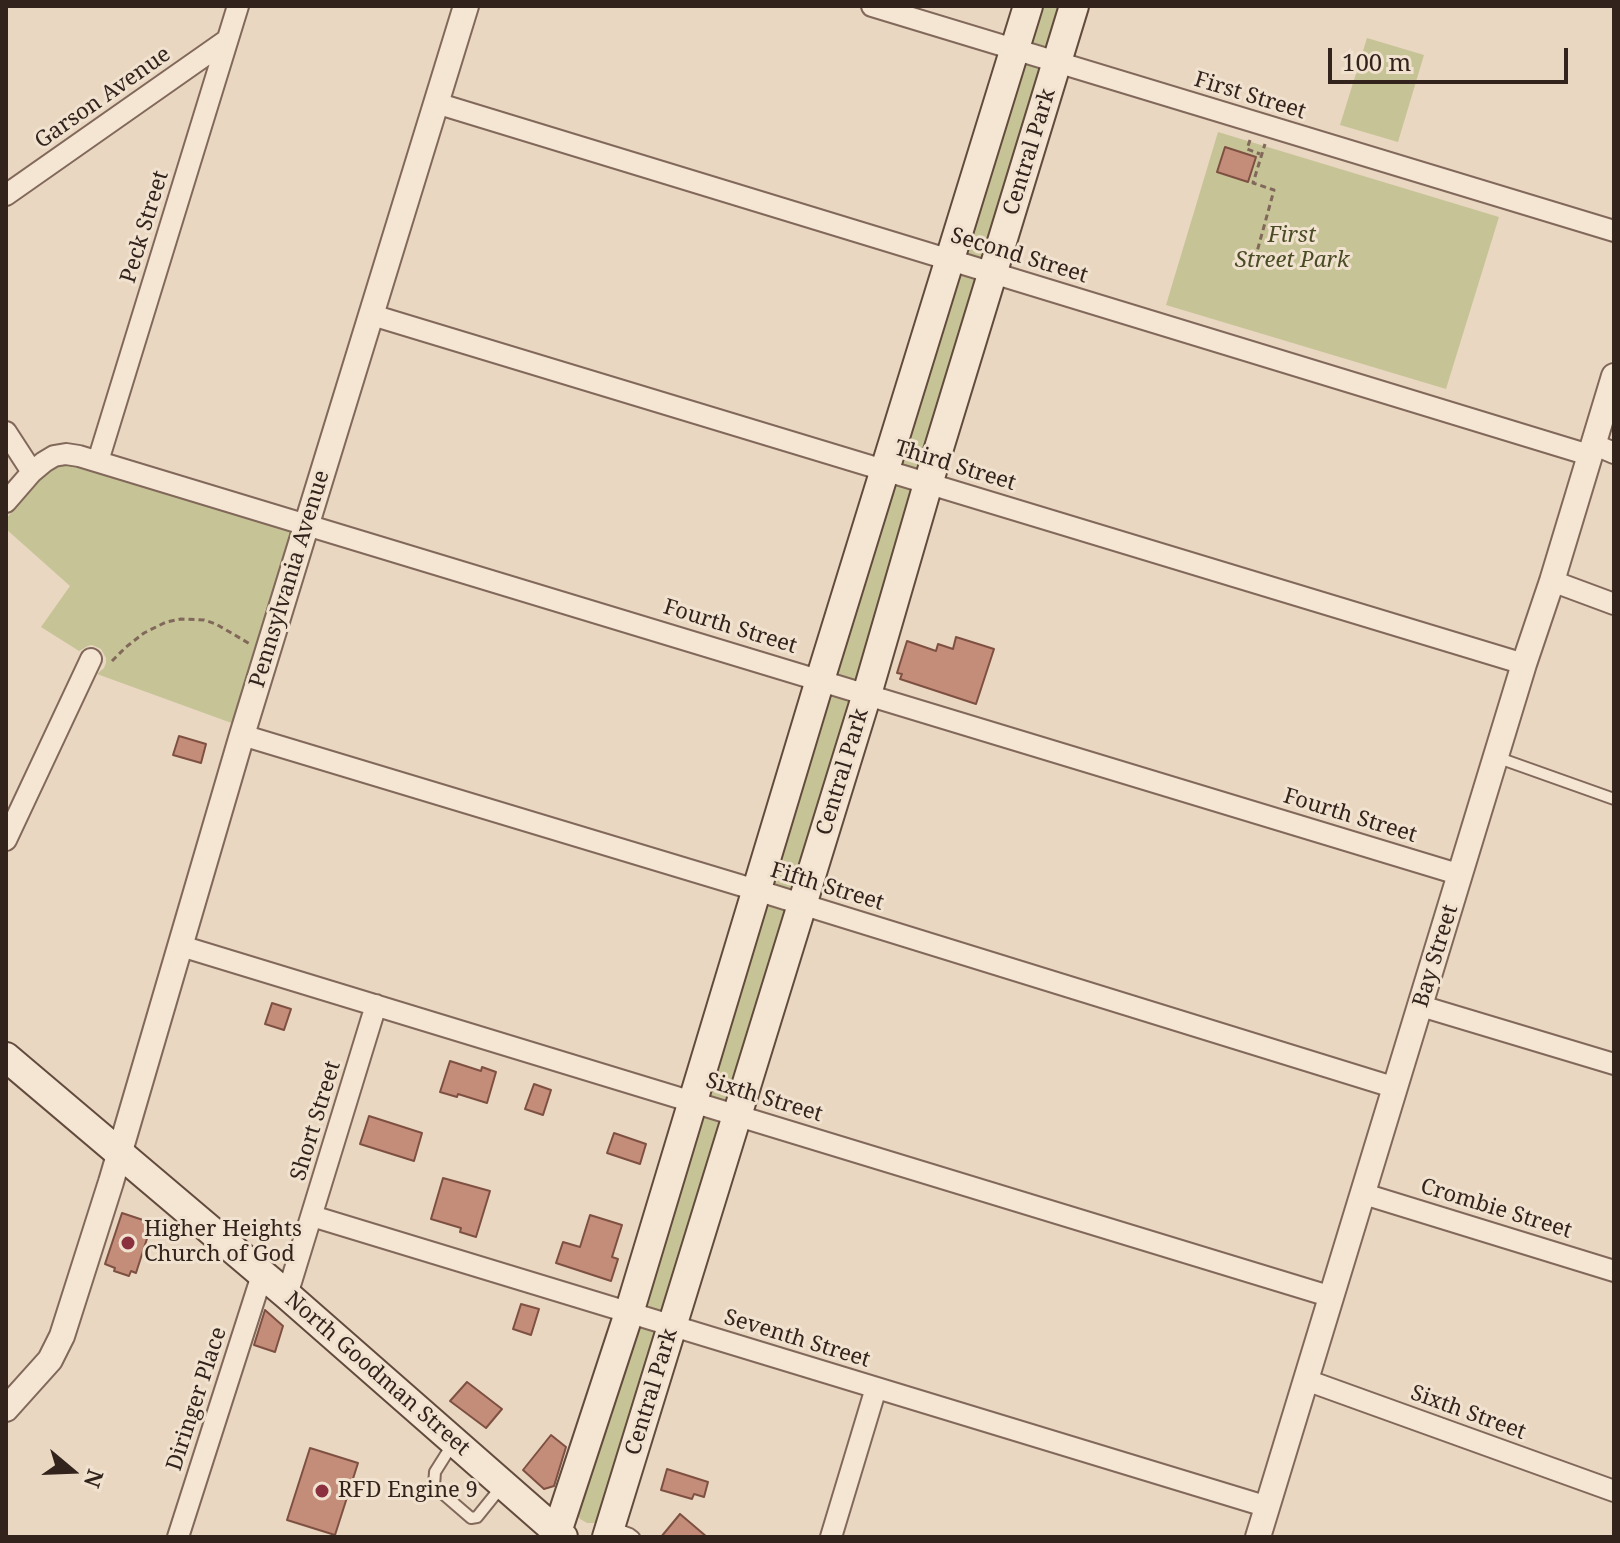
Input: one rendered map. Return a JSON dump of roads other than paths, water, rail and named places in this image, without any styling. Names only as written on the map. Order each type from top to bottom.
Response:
[{"type":"main road","name":"Central Park","points":[[560,1534],[1028,6]]},
{"type":"main road","name":"Central Park","points":[[617,1533],[673,1326],[736,1114],[867,694],[1074,6]]},
{"type":"main road","name":"North Goodman Street","points":[[6,1057],[287,1295],[560,1534]]},
{"type":"street","name":"Peck Street","points":[[98,461],[238,6]]},
{"type":"street","name":"Pennsylvania Avenue","points":[[6,1409],[57,1349],[102,1210],[242,735],[466,6]]},
{"type":"street","name":"First Street","points":[[872,6],[1614,231]]},
{"type":"street","name":"Garson Avenue","points":[[6,195],[227,40]]},
{"type":"street","name":"Second Street","points":[[436,103],[992,273],[1599,450]]},
{"type":"street","name":"Third Street","points":[[372,315],[1524,664]]},
{"type":"street","name":"Bay Street","points":[[1258,1537],[1524,664],[1599,450],[1614,376]]},
{"type":"street","points":[[6,432],[32,472],[6,502]]},
{"type":"street","name":"Fourth Street","points":[[32,472],[54,456],[66,454],[98,461],[1461,875]]},
{"type":"street","points":[[1552,581],[1614,604]]},
{"type":"street","points":[[6,840],[91,659]]},
{"type":"street","name":"Fifth Street","points":[[242,735],[1396,1088]]},
{"type":"street","name":"Sixth Street","points":[[181,946],[1332,1297]]},
{"type":"street","name":"Short Street","points":[[287,1295],[376,1005]]},
{"type":"street","points":[[1421,1006],[1614,1064]]},
{"type":"street","name":"Crombie Street","points":[[1364,1194],[1614,1271]]},
{"type":"street","name":"Seventh Street","points":[[312,1216],[1268,1507]]},
{"type":"street","name":"Diringer Place","points":[[178,1537],[262,1275]]},
{"type":"street","name":"Sixth Street","points":[[1306,1380],[1614,1491]]},
{"type":"street","points":[[831,1537],[876,1388]]},
{"type":"lane","points":[[1496,757],[1614,799]]},
{"type":"lane","points":[[454,1442],[435,1472],[434,1486],[471,1518],[477,1517],[503,1485]]},
{"type":"place","name":"Higher Heights Church of God","points":[[128,1243]]},
{"type":"place","name":"RFD Engine 9","points":[[322,1491]]},
{"type":"park label","name":"First Street Park","points":[[1292,248]]}]
